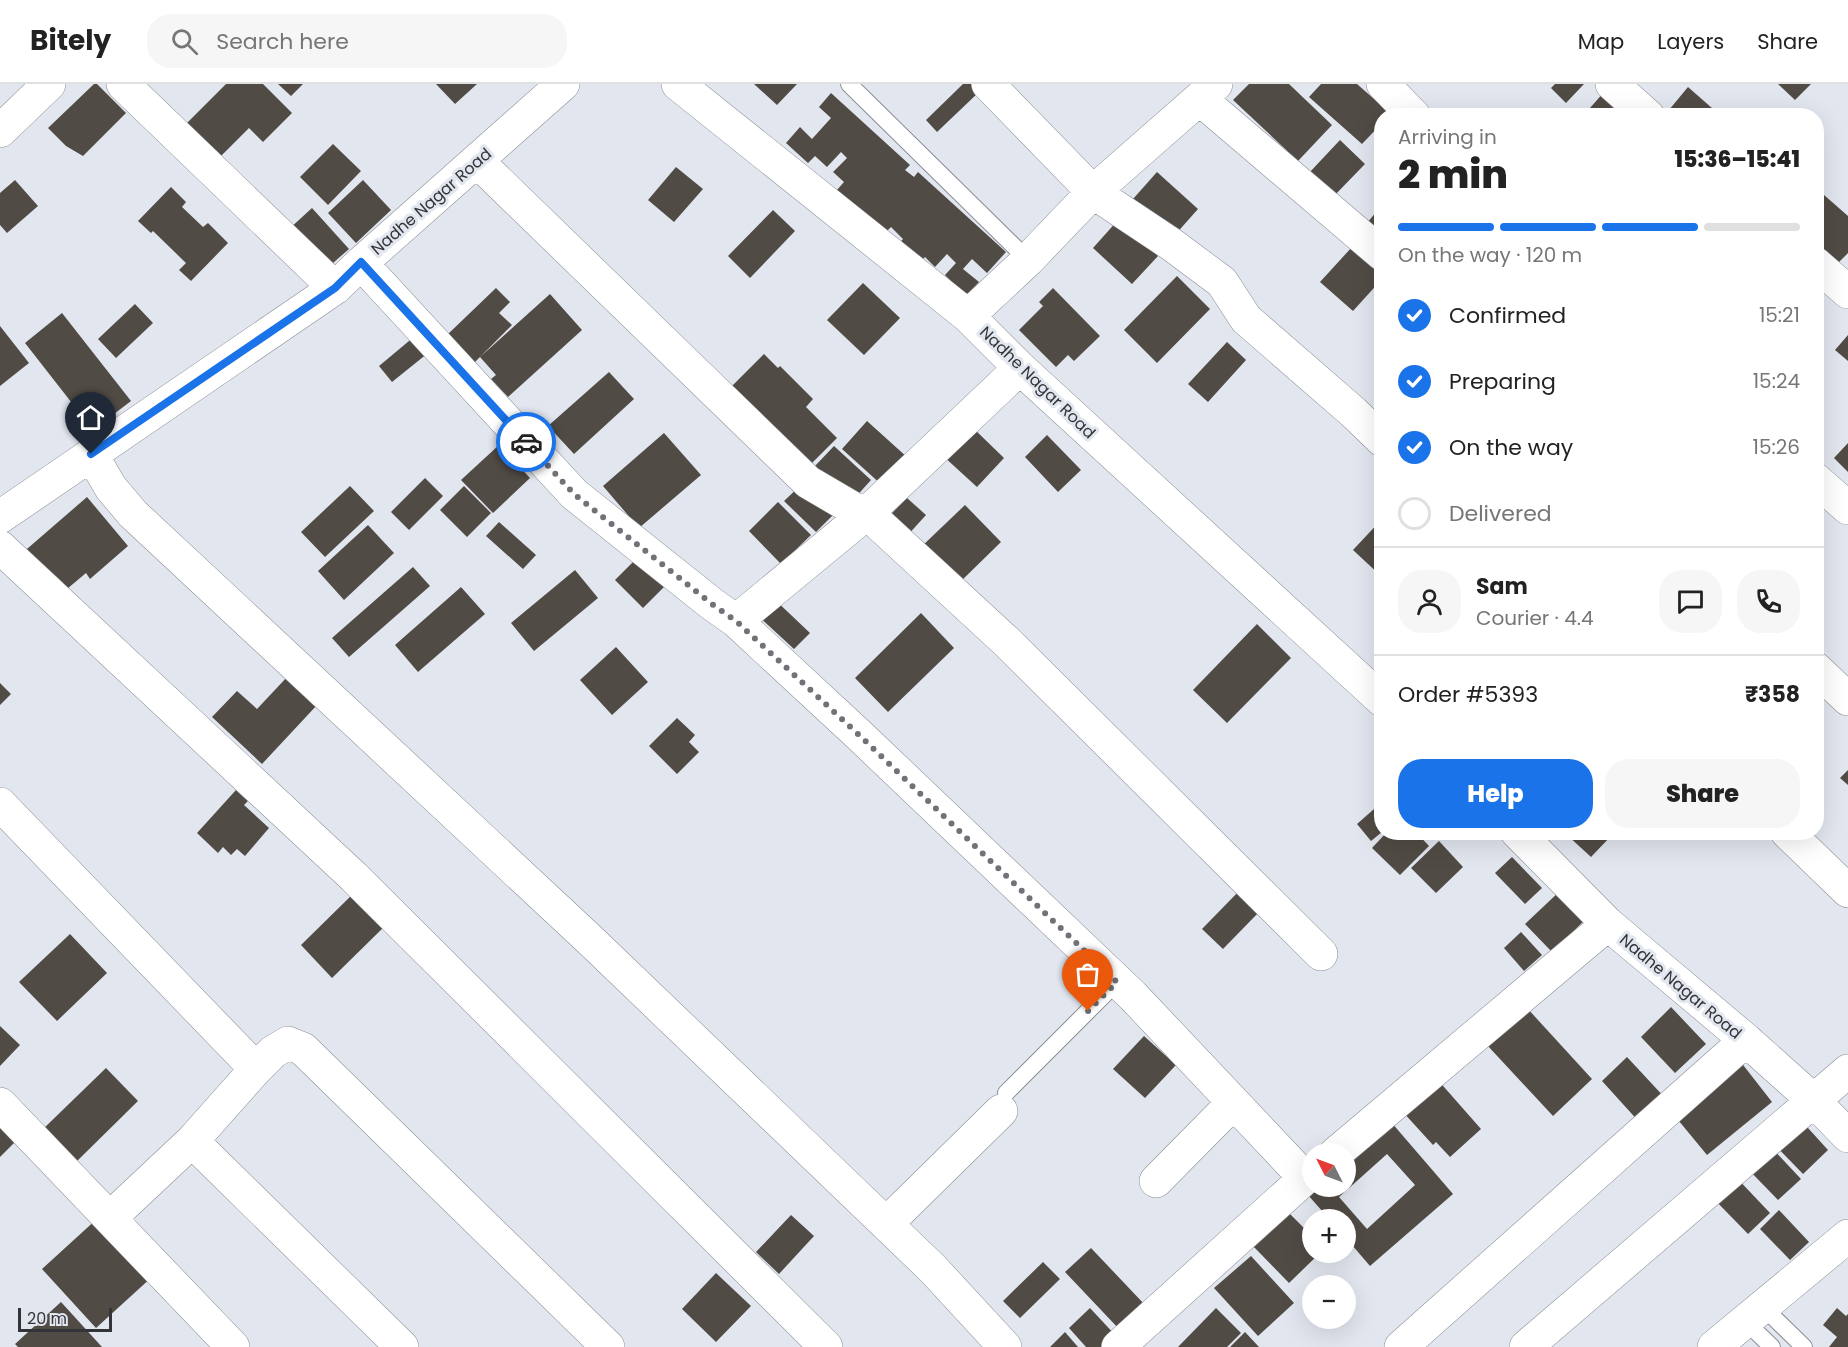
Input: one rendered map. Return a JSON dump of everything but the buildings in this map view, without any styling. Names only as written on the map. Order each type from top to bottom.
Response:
[{"type":"street","points":[[0,131],[49,84]]},
{"type":"street","points":[[123,84],[335,288]]},
{"type":"street","name":"Nadhe Nagar Road","points":[[0,517],[335,288],[361,262],[563,84]]},
{"type":"street","name":"Nadhe Nagar Road","points":[[678,84],[968,316],[1020,368],[1374,693]]},
{"type":"street","points":[[988,84],[1093,192],[1171,244],[1222,282],[1246,319],[1374,432]]},
{"type":"street","points":[[1383,84],[1406,108]]},
{"type":"street","points":[[1612,84],[1639,108]]},
{"type":"street","points":[[968,316],[1028,260],[1093,192],[1208,91],[1374,247]]},
{"type":"street","points":[[477,161],[808,482],[854,509],[867,513],[1008,643],[1322,954]]},
{"type":"street","points":[[361,262],[574,494],[736,621],[858,734],[1117,982],[1233,1102],[1302,1168]]},
{"type":"street","points":[[1824,271],[1848,292]]},
{"type":"street","points":[[736,621],[867,513],[1020,368]]},
{"type":"street","points":[[91,454],[111,488],[141,522],[589,939],[933,1269],[1005,1347]]},
{"type":"street","points":[[1824,487],[1848,508]]},
{"type":"street","points":[[0,547],[354,877],[826,1347]]},
{"type":"street","points":[[1824,676],[1848,699]]},
{"type":"street","points":[[0,804],[255,1069]]},
{"type":"street","name":"Nadhe Nagar Road","points":[[1525,840],[1608,924],[1746,1040],[1813,1100],[1848,1136]]},
{"type":"street","points":[[1795,840],[1848,891]]},
{"type":"street","points":[[1348,1143],[1608,924]]},
{"type":"street","points":[[1401,1347],[1746,1040]]},
{"type":"street","points":[[110,1218],[192,1141],[255,1069],[273,1052],[288,1043],[303,1049],[608,1347]]},
{"type":"street","points":[[1526,1347],[1848,1071]]},
{"type":"street","points":[[886,1224],[1004,1102]]},
{"type":"street","points":[[1156,1181],[1233,1102]]},
{"type":"street","points":[[0,1104],[233,1347]]},
{"type":"street","points":[[192,1141],[402,1347]]},
{"type":"street","points":[[1118,1347],[1302,1181]]},
{"type":"street","points":[[1714,1347],[1848,1236]]},
{"type":"lane","points":[[849,84],[1028,260]]},
{"type":"lane","points":[[1004,1102],[1117,982]]},
{"type":"lane","points":[[1754,1314],[1772,1347]]},
{"type":"lane","points":[[1754,1314],[1803,1347]]},
{"type":"way so far","points":[[526,442],[574,494],[736,621],[858,734],[1117,982],[1088,1011]]},
{"type":"route","points":[[91,454],[335,288],[361,262],[526,442]]}]
